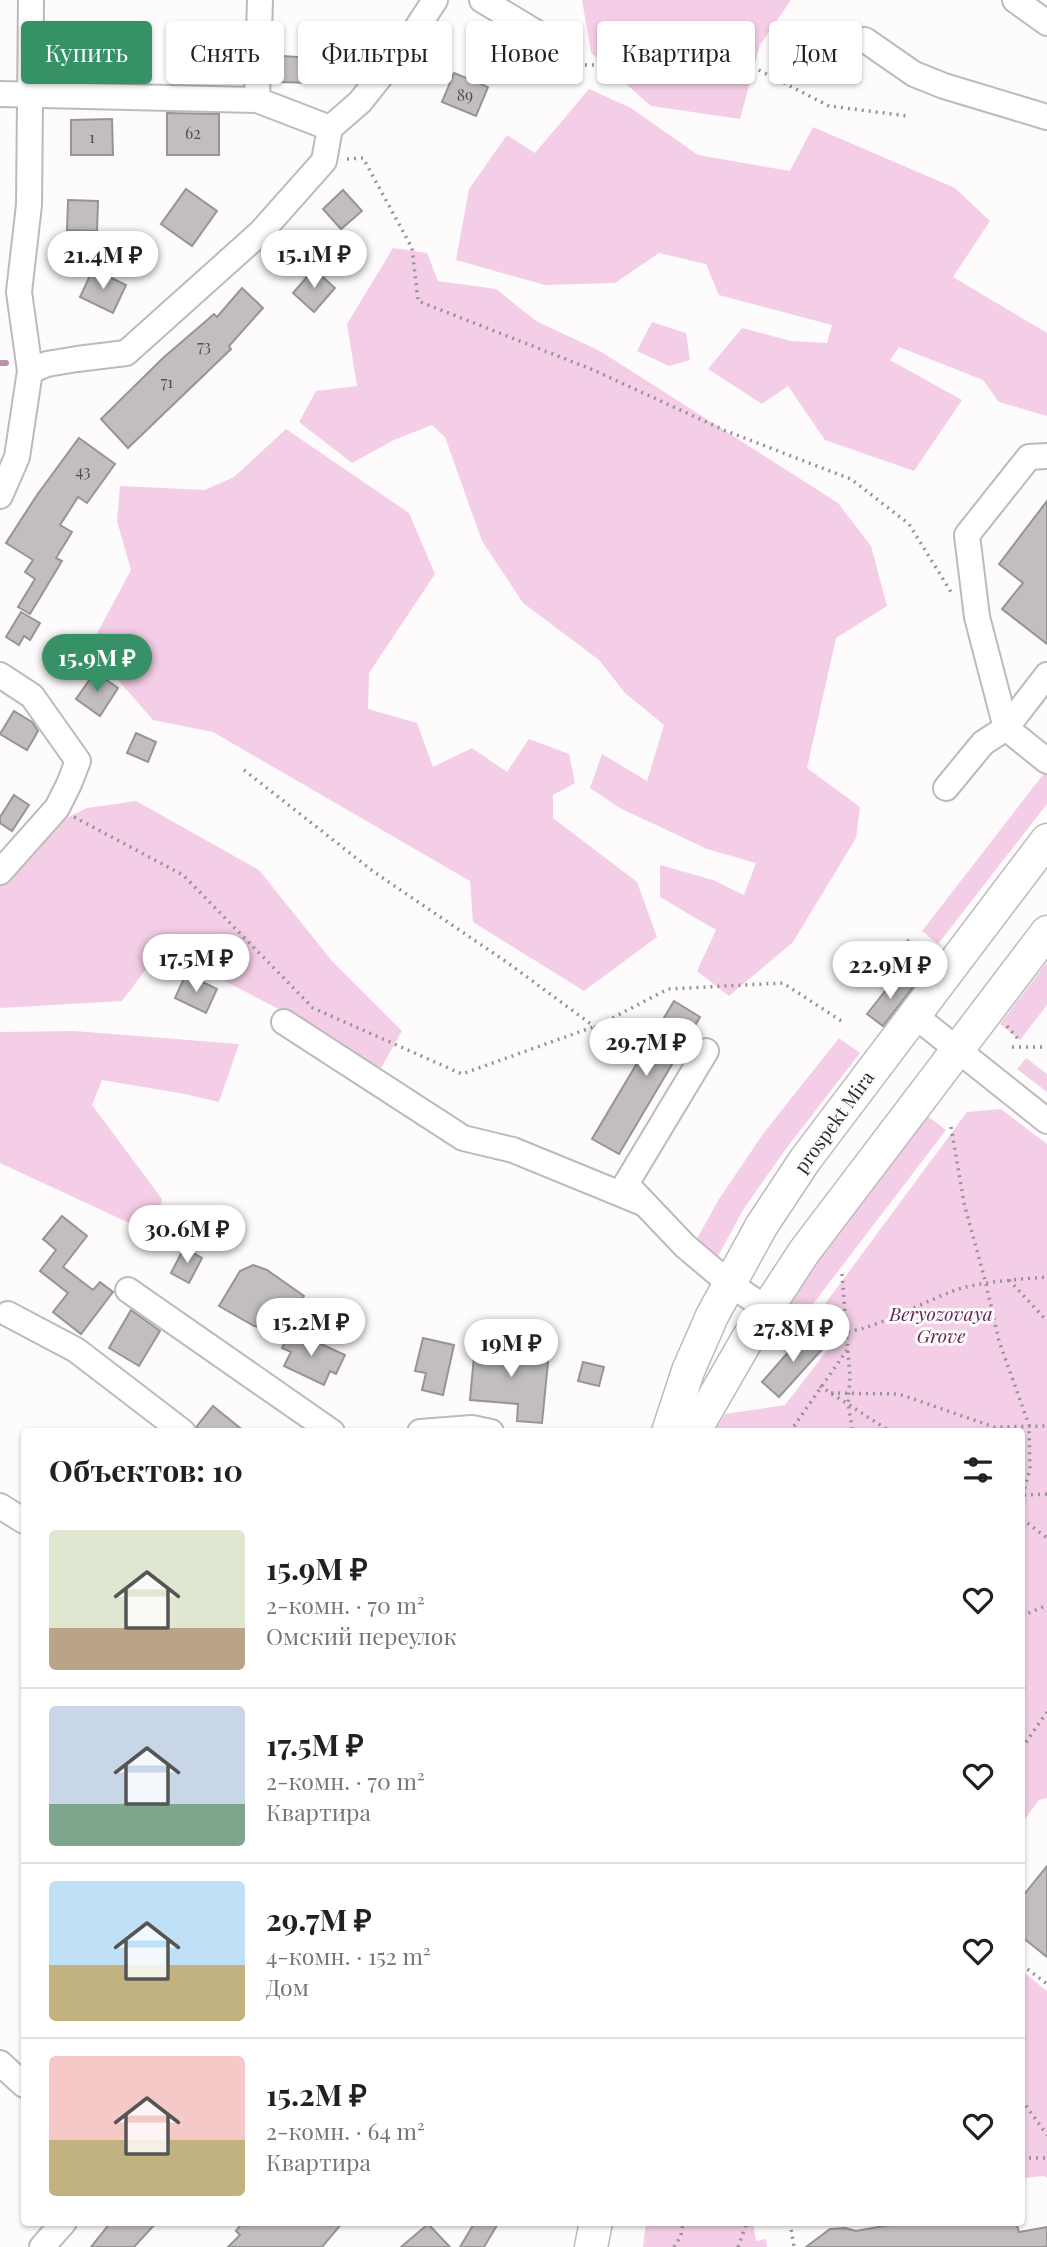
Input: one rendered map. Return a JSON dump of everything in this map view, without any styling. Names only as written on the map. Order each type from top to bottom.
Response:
[{"type":"main road","name":"prospekt Mira","points":[[669,1428],[688,1371],[712,1316],[762,1225],[805,1160],[1047,840]]},
{"type":"main road","points":[[696,1428],[766,1309],[803,1252],[1047,932]]},
{"type":"main road","points":[[591,2247],[595,2226]]},
{"type":"street","points":[[0,496],[17,457],[30,371],[19,292],[29,205],[31,0]]},
{"type":"street","points":[[257,100],[260,0]]},
{"type":"street","points":[[30,371],[47,364],[126,353],[261,232],[324,161],[330,128],[360,102],[407,43],[435,0]]},
{"type":"street","points":[[482,0],[517,21]]},
{"type":"street","points":[[1015,0],[1047,23]]},
{"type":"street","points":[[864,40],[914,74],[944,86],[1047,117]]},
{"type":"street","points":[[0,94],[257,100],[330,128]]},
{"type":"street","points":[[1047,456],[1030,457],[967,536],[977,617],[1006,728],[1047,761]]},
{"type":"street","points":[[0,675],[32,696],[78,761],[57,808],[0,872]]},
{"type":"street","points":[[946,788],[983,743],[1006,728],[1047,675]]},
{"type":"street","points":[[914,1015],[1047,1121]]},
{"type":"street","points":[[284,1022],[463,1138],[513,1150],[645,1204]]},
{"type":"street","points":[[706,1051],[626,1184],[685,1246],[730,1284],[766,1309]]},
{"type":"street","points":[[128,1290],[326,1428]]},
{"type":"street","points":[[8,1314],[76,1350],[178,1428]]},
{"type":"street","points":[[0,1506],[21,1519]]},
{"type":"street","points":[[0,2063],[21,2082]]},
{"type":"street","points":[[42,2247],[60,2226]]},
{"type":"path","points":[[583,65],[749,65],[829,106],[908,116]]},
{"type":"path","points":[[324,161],[363,158],[412,248],[418,301],[591,369],[726,431],[851,480],[909,524],[954,596],[977,617]]},
{"type":"path","points":[[244,770],[374,872],[508,963],[595,1027]]},
{"type":"path","points":[[57,808],[183,875],[313,1008],[462,1074],[595,1027],[668,989],[783,983],[843,1023]]},
{"type":"path","points":[[1003,1021],[1018,1039]]},
{"type":"path","points":[[1012,1047],[1047,1047]]},
{"type":"path","points":[[951,1127],[964,1203],[999,1341],[1030,1425],[1030,1469],[1025,1488]]},
{"type":"path","points":[[842,1274],[851,1428]]},
{"type":"path","points":[[809,1319],[832,1331],[847,1332],[872,1325],[965,1287],[1047,1277]]},
{"type":"path","points":[[1009,1280],[1047,1321]]},
{"type":"path","points":[[793,1428],[848,1348]]},
{"type":"path","points":[[820,1386],[885,1428]]},
{"type":"path","points":[[831,1393],[899,1394],[994,1427],[1047,1426]]},
{"type":"path","points":[[1025,1496],[1047,1494]]},
{"type":"path","points":[[1025,1521],[1047,1538]]},
{"type":"path","points":[[1025,1615],[1047,1605]]},
{"type":"path","points":[[1025,1744],[1047,1712]]},
{"type":"path","points":[[1025,1967],[1047,1984]]},
{"type":"path","points":[[1025,2103],[1047,2135]]},
{"type":"path","points":[[1025,2158],[1047,2158]]},
{"type":"path","points":[[674,2247],[681,2236],[682,2226]]},
{"type":"path","points":[[738,2247],[746,2226]]},
{"type":"path","points":[[790,2226],[794,2247]]},
{"type":"green space","points":[[582,0],[791,0],[777,21],[769,21],[769,32],[760,45],[755,64],[755,21],[597,21],[597,58],[591,53]]},
{"type":"green space","points":[[626,84],[749,84],[740,119],[651,106]]},
{"type":"green space","points":[[589,89],[631,108],[698,155],[790,171],[813,127],[955,188],[990,221],[953,277],[1047,333],[1047,416],[999,402],[983,380],[899,347],[890,360],[962,400],[914,471],[825,440],[788,386],[762,404],[708,369],[742,328],[791,341],[827,343],[832,325],[719,295],[706,264],[659,253],[615,283],[545,285],[456,260],[469,189],[507,135],[535,153]]},
{"type":"green space","points":[[393,248],[427,253],[438,281],[496,289],[536,321],[600,351],[838,503],[871,546],[887,606],[836,638],[807,768],[860,807],[856,838],[793,942],[729,996],[697,971],[716,930],[660,897],[660,865],[713,880],[744,895],[756,863],[707,849],[620,808],[590,788],[602,754],[647,781],[664,725],[625,693],[599,660],[523,603],[482,541],[445,437],[432,425],[394,440],[352,463],[299,422],[316,391],[357,386],[347,324]]},
{"type":"green space","points":[[652,322],[686,333],[690,360],[669,366],[637,351]]},
{"type":"green space","points":[[286,429],[409,513],[435,574],[369,673],[368,709],[417,723],[433,767],[472,748],[507,772],[529,739],[569,754],[575,783],[553,795],[553,818],[637,882],[657,937],[584,991],[473,922],[470,881],[213,732],[153,720],[106,666],[94,639],[131,570],[117,521],[120,486],[205,490],[234,477]]},
{"type":"green space","points":[[1045,772],[1047,804],[938,944],[922,931]]},
{"type":"green space","points":[[136,801],[259,870],[332,961],[402,1031],[381,1068],[296,1018],[213,975],[150,964],[122,1001],[0,1008],[0,884],[52,825],[87,808]]},
{"type":"green space","points":[[1047,962],[1047,1005],[1020,1040],[1000,1024]]},
{"type":"green space","points":[[74,1031],[239,1044],[219,1102],[102,1080],[92,1105],[162,1199],[155,1235],[0,1163],[0,1032]]},
{"type":"green space","points":[[839,1038],[860,1053],[785,1150],[743,1210],[716,1260],[694,1244],[719,1199],[763,1134]]},
{"type":"green space","points":[[1026,1058],[1047,1074],[1047,1092],[1017,1069]]},
{"type":"green space","name":"Beryozovaya Grove","points":[[1001,1109],[1047,1144],[1047,1798],[1039,1800],[1025,1819],[1025,1428],[717,1428],[725,1414],[785,1405],[829,1348],[808,1327],[967,1112]]},
{"type":"green space","points":[[925,1114],[946,1130],[803,1317],[781,1301]]},
{"type":"green space","points":[[1025,1973],[1047,1991],[1047,2178],[1025,2178]]},
{"type":"green space","points":[[646,2226],[754,2226],[756,2241],[766,2239],[767,2247],[643,2247]]},
{"type":"building","points":[[284,56],[298,57],[298,83],[284,82]]},
{"type":"building","points":[[454,73],[466,78],[466,84],[488,87],[476,116],[442,102],[449,84],[452,84]]},
{"type":"building","points":[[167,113],[219,114],[219,155],[167,155]]},
{"type":"building","points":[[112,119],[113,155],[71,155],[71,120]]},
{"type":"building","points":[[186,189],[217,211],[192,246],[161,224]]},
{"type":"building","points":[[343,190],[362,211],[341,229],[323,209]]},
{"type":"building","points":[[68,200],[98,201],[97,231],[67,230]]},
{"type":"building","points":[[93,269],[126,285],[113,313],[80,297]]},
{"type":"building","points":[[314,269],[335,288],[314,312],[293,293]]},
{"type":"building","points":[[242,288],[263,308],[229,346],[231,349],[128,448],[101,419],[163,358],[214,314],[217,317]]},
{"type":"building","points":[[79,438],[115,464],[87,503],[78,497],[60,525],[72,532],[56,558],[62,561],[30,614],[18,607],[35,579],[25,572],[33,560],[6,543]]},
{"type":"building","points":[[1047,501],[1047,644],[1002,609],[1023,583],[999,564]]},
{"type":"building","points":[[21,612],[40,623],[30,640],[24,636],[19,645],[6,637]]},
{"type":"building","points":[[95,672],[118,688],[100,716],[76,699]]},
{"type":"building","points":[[14,711],[32,722],[38,731],[27,750],[0,734]]},
{"type":"building","points":[[136,733],[156,742],[148,762],[127,753]]},
{"type":"building","points":[[14,795],[29,805],[12,831],[0,823],[0,817]]},
{"type":"building","points":[[186,974],[217,989],[206,1013],[175,998]]},
{"type":"building","points":[[898,975],[913,987],[883,1026],[867,1014]]},
{"type":"building","points":[[674,1001],[700,1017],[619,1154],[592,1139]]},
{"type":"building","points":[[62,1216],[87,1236],[63,1267],[93,1290],[100,1282],[113,1292],[81,1334],[53,1312],[68,1293],[40,1271],[56,1250],[43,1239]]},
{"type":"building","points":[[184,1248],[202,1258],[189,1283],[171,1273]]},
{"type":"building","points":[[253,1265],[267,1270],[304,1296],[281,1329],[254,1326],[219,1306],[240,1271]]},
{"type":"building","points":[[131,1310],[160,1331],[139,1366],[109,1348]]},
{"type":"building","points":[[291,1330],[345,1355],[336,1374],[330,1371],[324,1385],[284,1366],[291,1352],[282,1348]]},
{"type":"building","points":[[806,1332],[824,1347],[779,1397],[762,1382]]},
{"type":"building","points":[[423,1338],[454,1345],[443,1395],[422,1390],[426,1373],[415,1371]]},
{"type":"building","points":[[475,1345],[549,1352],[542,1423],[517,1421],[518,1404],[470,1400]]},
{"type":"building","points":[[583,1362],[604,1367],[599,1386],[578,1381]]},
{"type":"building","points":[[213,1406],[240,1428],[197,1428]]},
{"type":"building","points":[[1047,1866],[1047,1957],[1025,1939],[1025,1893]]},
{"type":"building","points":[[108,2226],[153,2226],[134,2247],[91,2247]]},
{"type":"building","points":[[240,2226],[340,2226],[322,2247],[228,2247],[240,2235],[236,2231]]},
{"type":"building","points":[[426,2226],[430,2226],[450,2247],[401,2247]]},
{"type":"building","points":[[473,2226],[497,2226],[484,2247],[460,2247]]},
{"type":"building","points":[[884,2226],[1017,2226],[1019,2232],[1047,2227],[1047,2247],[806,2247],[830,2229],[845,2228],[856,2231]]},
{"type":"waterway","points":[[0,363],[6,363]]}]
